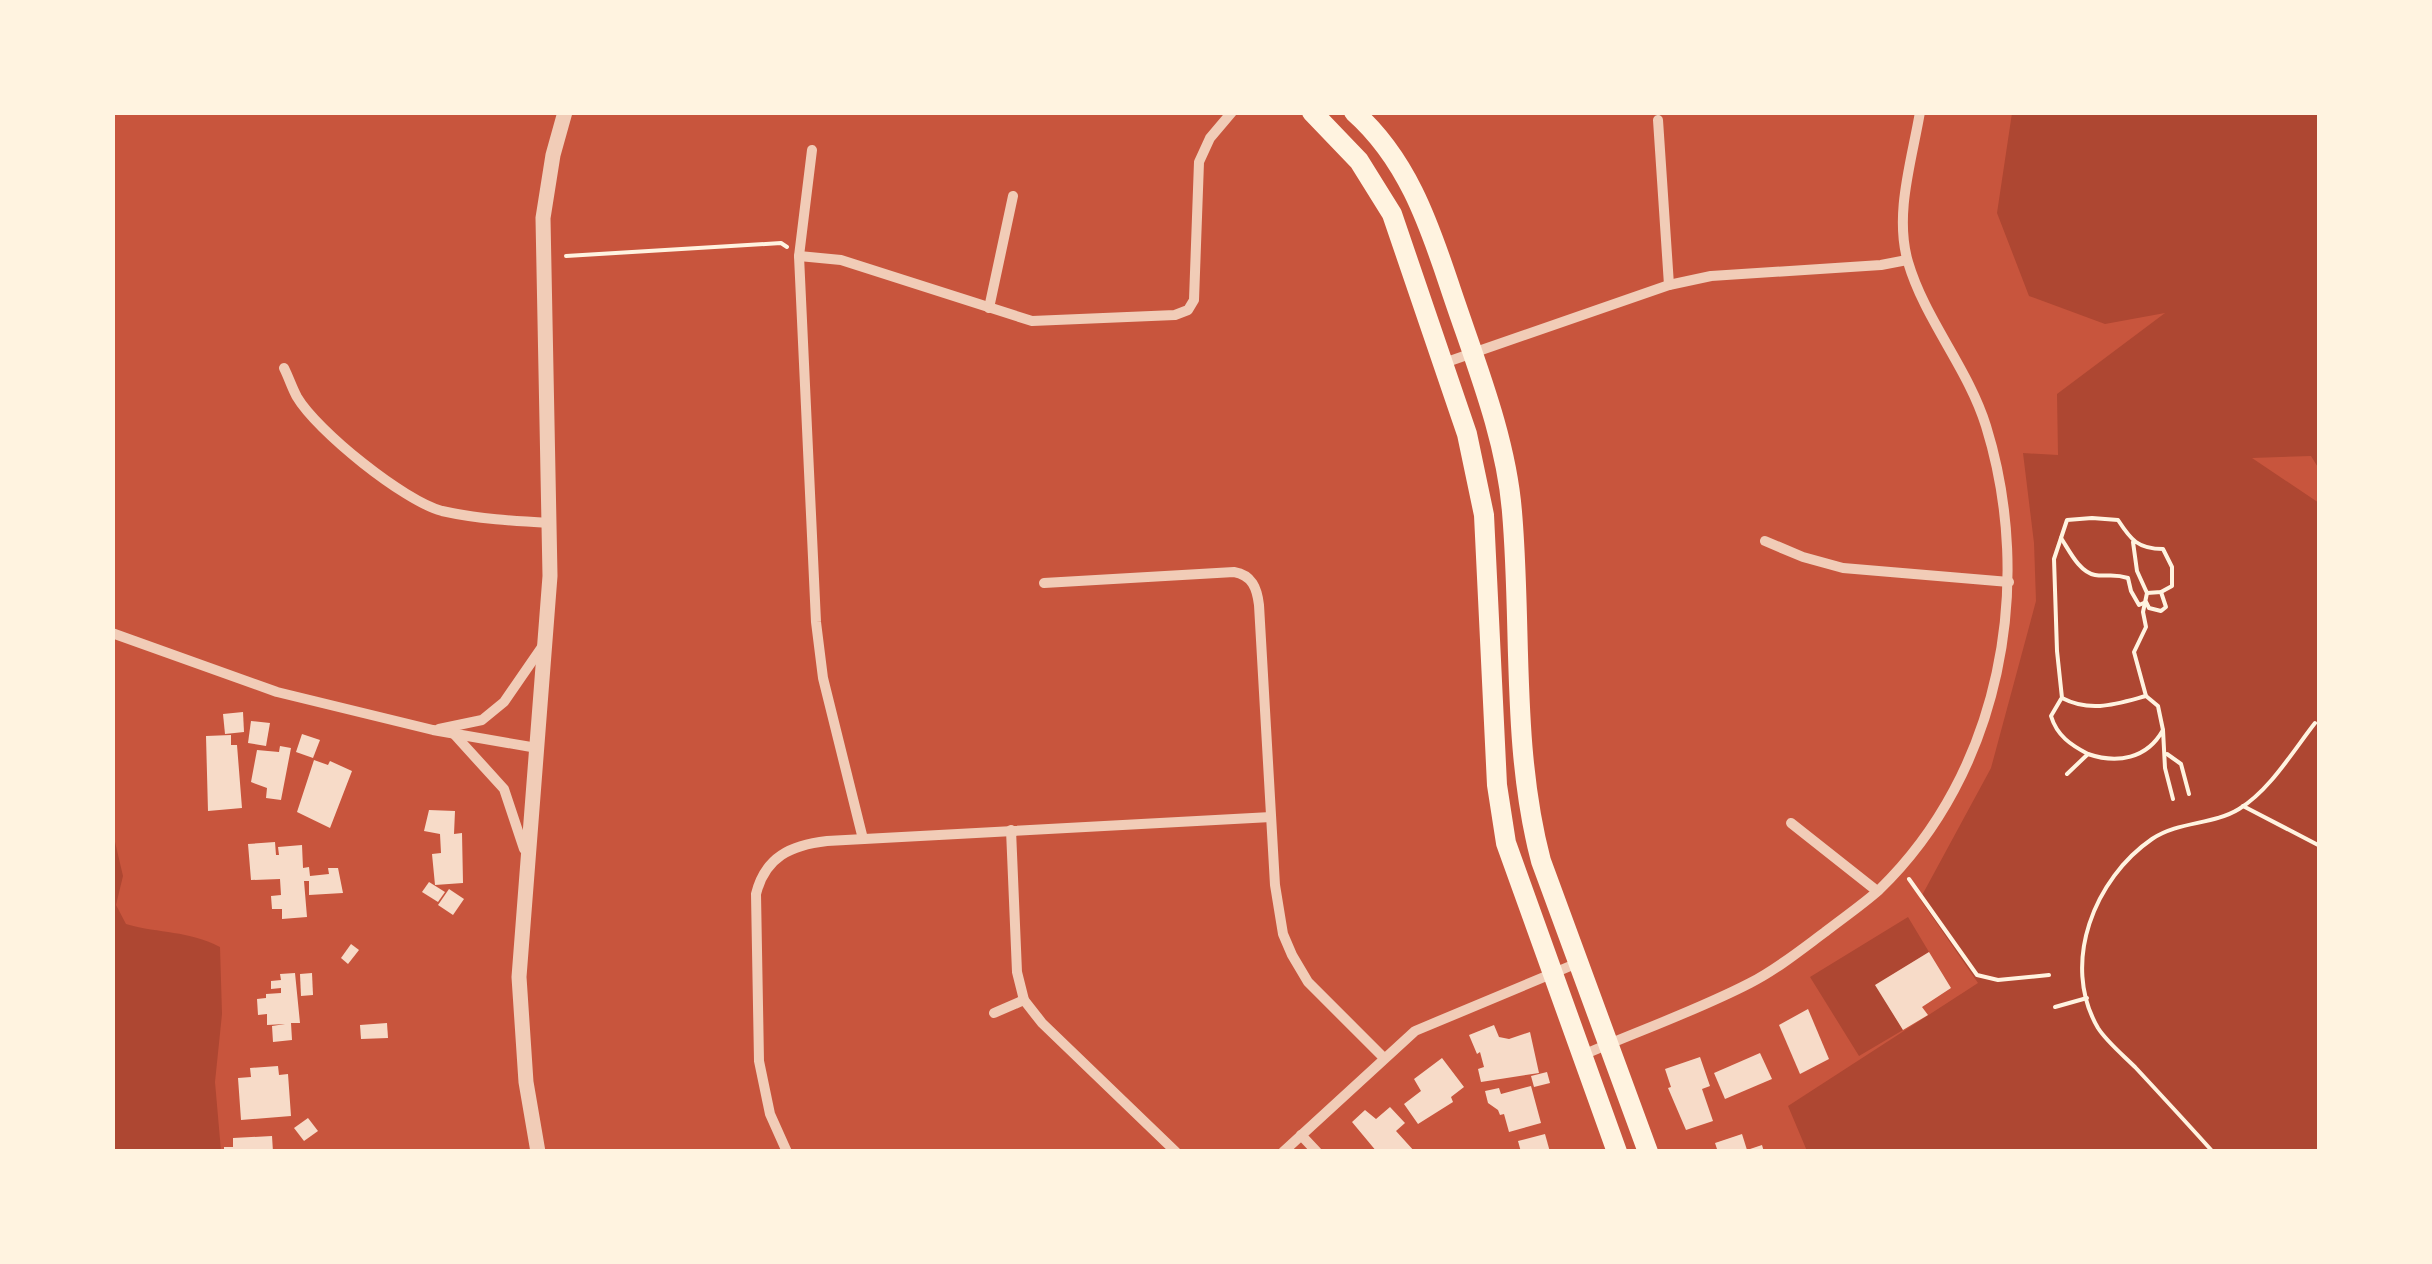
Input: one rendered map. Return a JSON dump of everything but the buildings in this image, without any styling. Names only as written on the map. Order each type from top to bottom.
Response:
[{"type":"main road","points":[[1312,112],[1352,154],[1388,206],[1405,244],[1471,446],[1482,499],[1503,828],[1518,883],[1617,1152]]},
{"type":"main road","points":[[1354,112],[1392,155],[1431,232],[1472,353],[1509,483],[1526,780],[1532,824],[1541,861],[1648,1152]]},
{"type":"street","points":[[538,1152],[520,1032],[519,977],[546,642],[550,523],[542,218],[565,112]]},
{"type":"street","points":[[799,256],[841,260],[1032,321],[1175,315],[1188,310],[1194,300],[1199,162],[1210,138],[1232,112]]},
{"type":"street","points":[[1583,1054],[1752,982],[1877,891],[1933,822],[1958,782],[1985,722],[2000,657],[2009,582],[2005,502],[1985,423],[1907,260],[1902,211],[1920,112]]},
{"type":"street","points":[[1658,120],[1669,285]]},
{"type":"street","points":[[812,150],[799,256],[816,622],[823,678],[863,838]]},
{"type":"street","points":[[989,308],[1013,196]]},
{"type":"street","points":[[1444,363],[1669,285],[1711,276],[1907,260]]},
{"type":"street","points":[[284,368],[297,398],[319,424],[396,488],[438,510],[493,520],[550,523]]},
{"type":"street","points":[[1766,541],[1843,568],[2009,582]]},
{"type":"street","points":[[1044,583],[1234,572],[1250,578],[1259,605],[1276,898],[1292,955],[1315,991],[1384,1057]]},
{"type":"street","points":[[112,633],[276,692],[433,730],[537,748]]},
{"type":"street","points":[[433,730],[482,720],[504,702],[546,642]]},
{"type":"street","points":[[453,734],[504,790],[529,869]]},
{"type":"street","points":[[787,1152],[770,1114],[759,1061],[758,887],[770,864],[788,849],[815,842],[863,838],[1271,816]]},
{"type":"street","points":[[1791,823],[1877,891]]},
{"type":"street","points":[[1012,830],[1018,972],[1024,1000],[1042,1023],[1176,1152]]},
{"type":"street","points":[[1283,1152],[1410,1034],[1580,962]]},
{"type":"street","points":[[994,1013],[1024,1000]]},
{"type":"street","points":[[1301,1135],[1317,1152]]},
{"type":"path","points":[[566,256],[782,243],[799,256]]},
{"type":"path","points":[[2147,593],[2172,586],[2172,566],[2162,549],[2144,549],[2133,542],[2118,520],[2067,520],[2054,559],[2062,698],[2051,716],[2055,729],[2070,745],[2107,761],[2126,759],[2156,743],[2162,730]]},
{"type":"path","points":[[2061,538],[2080,566],[2094,575],[2113,573],[2128,578],[2140,605],[2146,602]]},
{"type":"path","points":[[2133,542],[2137,571],[2147,593],[2146,627],[2134,652],[2146,696],[2158,706],[2173,799]]},
{"type":"path","points":[[2146,602],[2148,608],[2161,612],[2166,607],[2161,592]]},
{"type":"path","points":[[2062,698],[2080,707],[2106,706],[2146,696]]},
{"type":"path","points":[[2214,1152],[2099,1029],[2087,998],[2086,935],[2094,906],[2111,877],[2131,855],[2177,826],[2221,816],[2243,806],[2258,794],[2315,723]]},
{"type":"path","points":[[2067,774],[2088,754]]},
{"type":"path","points":[[2167,754],[2181,764],[2189,794]]},
{"type":"path","points":[[2243,806],[2320,846]]},
{"type":"path","points":[[1899,867],[1977,974],[1998,980],[2049,975]]},
{"type":"path","points":[[2055,1007],[2087,998]]},
{"type":"shaded area","points":[[2012,113],[2319,113],[2319,469],[2311,456],[2252,458],[2319,503],[2319,1151],[1807,1151],[1788,1106],[1978,983],[1920,899],[1991,768],[2036,601],[2034,543],[2023,453],[2058,455],[2057,394],[2165,313],[2105,324],[2029,296],[1997,213]]},
{"type":"shaded area","points":[[112,829],[123,876],[116,905],[126,924],[196,938],[220,947],[222,1014],[215,1082],[221,1151],[113,1151]]},
{"type":"shaded area","points":[[1908,917],[1929,952],[1876,985],[1903,1030],[1859,1056],[1810,977]]}]
